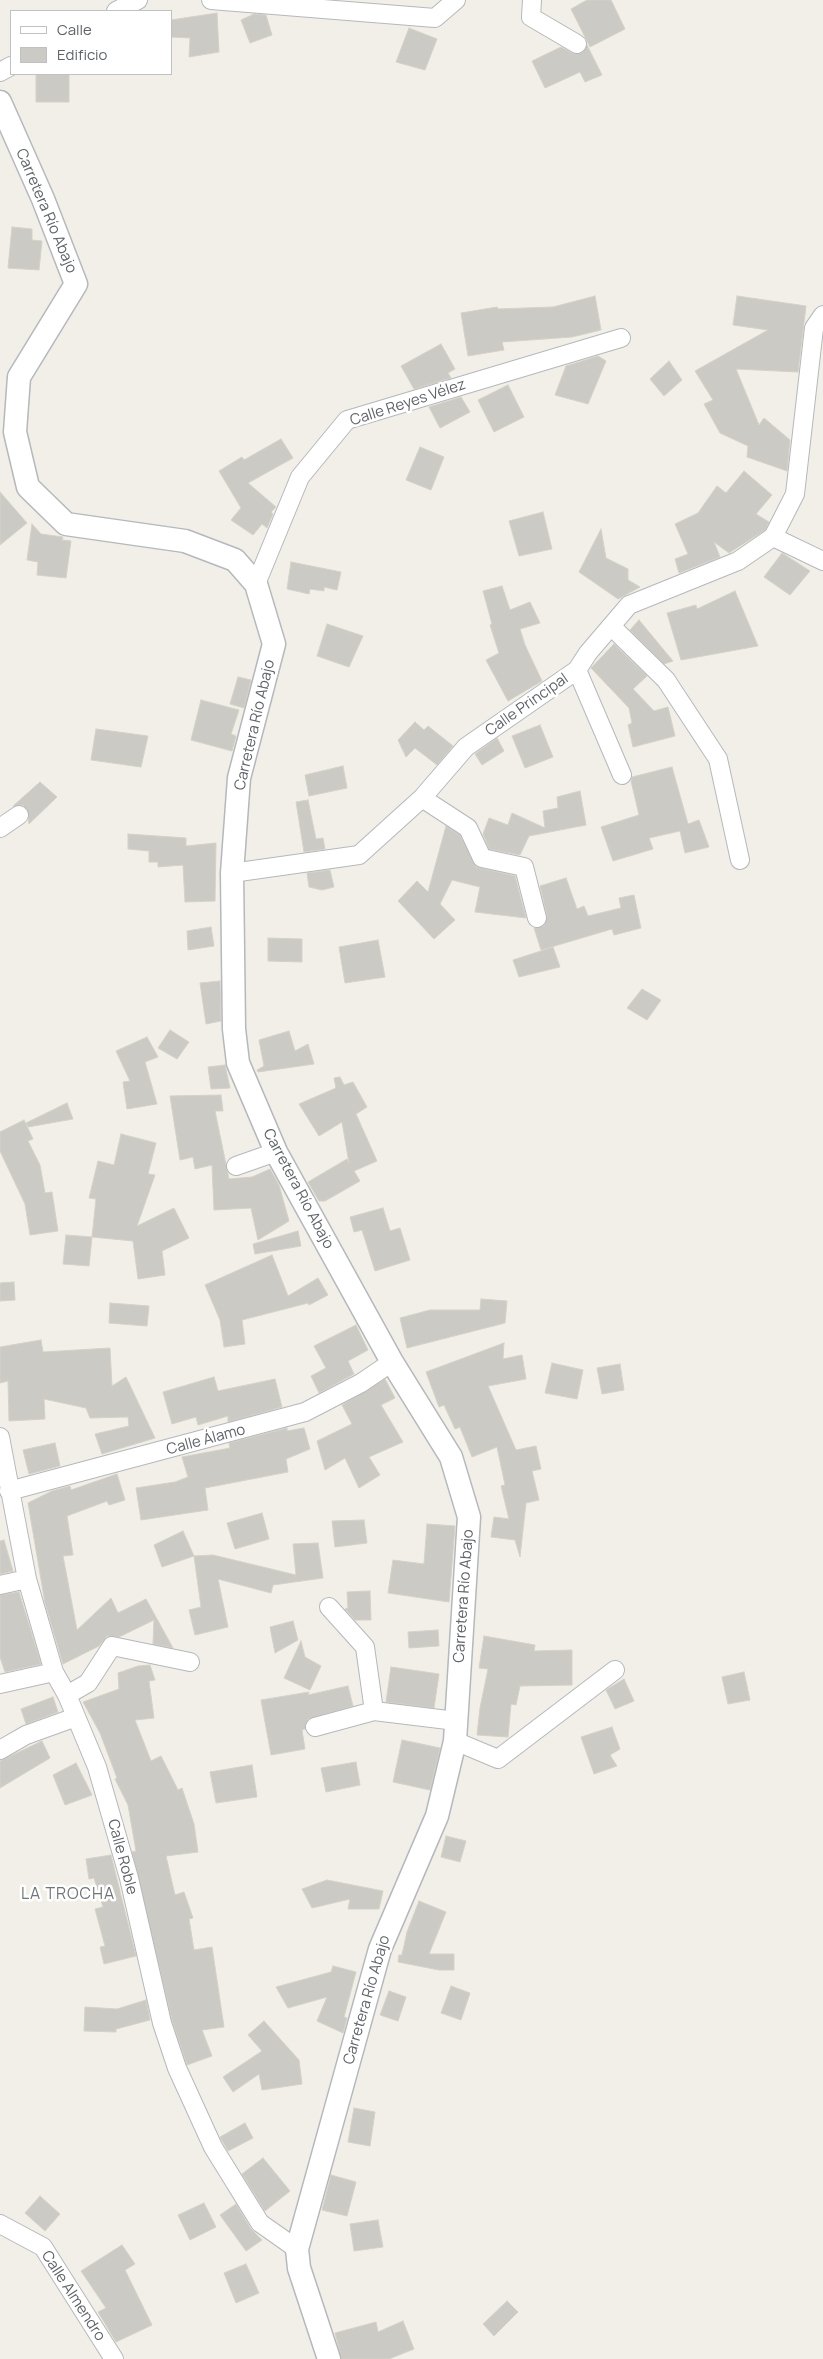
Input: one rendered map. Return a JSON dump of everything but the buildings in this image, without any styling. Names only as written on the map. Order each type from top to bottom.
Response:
[{"type":"street","points":[[118,10],[138,0]]},
{"type":"street","points":[[211,0],[435,18],[456,0]]},
{"type":"street","points":[[532,0],[531,17],[577,44]]},
{"type":"street","name":"Carretera Río Abajo","points":[[1,110],[43,199],[76,284],[19,376],[15,432],[28,487],[66,524],[185,541],[235,560],[256,584],[274,644],[239,778],[232,873],[234,1029],[238,1063],[276,1152],[392,1362],[450,1457],[469,1518],[455,1731],[437,1816],[380,1949],[297,2249],[299,2268],[329,2359]]},
{"type":"street","name":"Calle Principal","points":[[232,873],[359,855],[422,798],[466,747],[577,670],[588,653],[629,605],[738,561],[773,536],[795,494],[814,328],[823,315]]},
{"type":"street","name":"Calle Reyes Vélez","points":[[256,584],[300,477],[346,420],[621,338]]},
{"type":"street","points":[[773,536],[823,561]]},
{"type":"street","points":[[612,626],[666,680],[718,759],[740,860]]},
{"type":"street","points":[[577,670],[622,775]]},
{"type":"street","points":[[422,798],[468,828],[482,858],[524,867],[537,918]]},
{"type":"street","points":[[0,828],[19,815]]},
{"type":"street","points":[[236,1166],[276,1152]]},
{"type":"street","name":"Calle Álamo","points":[[5,1481],[306,1412],[361,1383],[392,1362]]},
{"type":"street","name":"Calle Roble","points":[[0,1437],[5,1481],[27,1580],[54,1672],[67,1695],[97,1767],[129,1878],[162,2023],[177,2068],[213,2147],[260,2223],[297,2249]]},
{"type":"street","points":[[0,1585],[27,1580]]},
{"type":"street","points":[[329,1607],[365,1647],[374,1711]]},
{"type":"street","points":[[67,1695],[88,1683],[112,1646],[190,1662]]},
{"type":"street","points":[[315,1727],[374,1711],[455,1731],[498,1759],[615,1670]]},
{"type":"street","points":[[0,1684],[54,1672]]},
{"type":"street","points":[[0,1750],[26,1735],[76,1717]]},
{"type":"street","name":"Calle Almendro","points":[[0,2224],[42,2248],[114,2359]]},
{"type":"district","name":"LA TROCHA","points":[[68,1895]]}]
